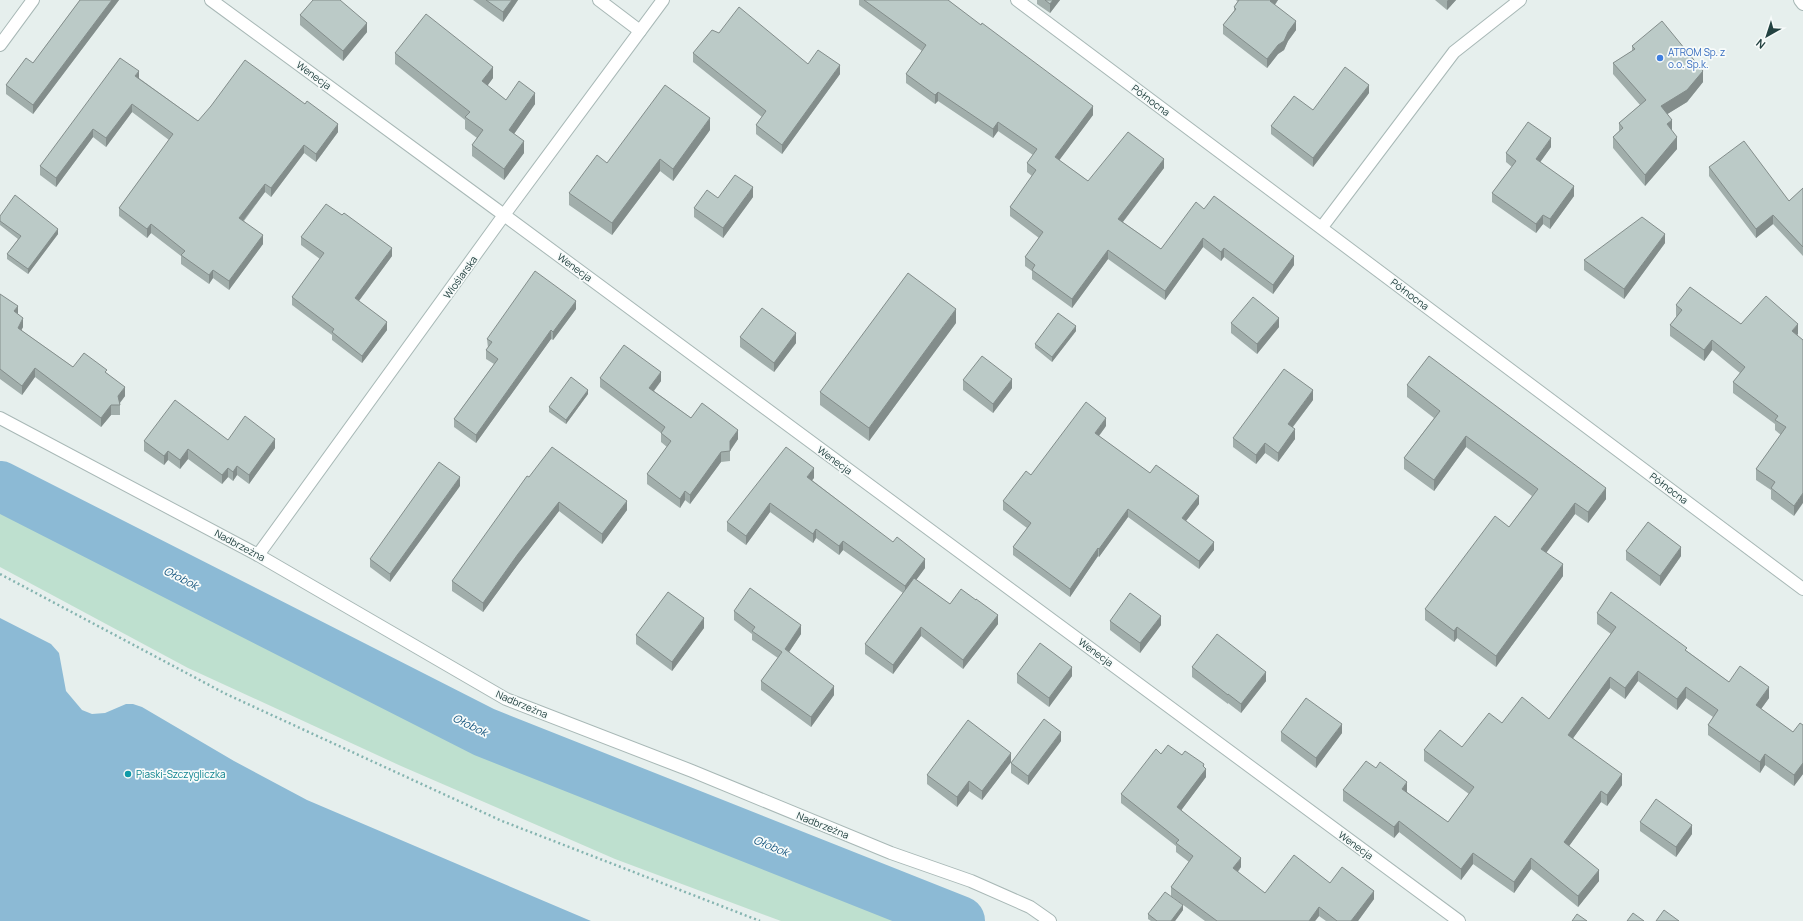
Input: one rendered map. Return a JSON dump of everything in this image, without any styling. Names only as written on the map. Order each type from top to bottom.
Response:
[{"type":"street","points":[[0,45],[33,0]]},
{"type":"street","name":"Wenecja","points":[[211,0],[1459,921]]},
{"type":"street","points":[[598,0],[640,31]]},
{"type":"street","name":"Wioślarska","points":[[258,555],[504,215],[663,0]]},
{"type":"street","name":"Północna","points":[[1017,0],[1322,227],[1803,589]]},
{"type":"street","points":[[1322,227],[1454,52],[1520,0]]},
{"type":"street","points":[[1800,0],[1803,4]]},
{"type":"street","name":"Nadbrzeżna","points":[[0,418],[258,555],[506,699],[692,771],[891,853],[971,881],[1030,907],[1050,921]]},
{"type":"path","points":[[0,574],[226,694],[495,818],[760,921]]},
{"type":"green space","points":[[0,509],[203,611],[383,707],[480,752],[811,874],[925,921],[781,921],[615,859],[401,766],[188,668],[0,567]]},
{"type":"water","name":"Piaski-Szczygliczka","points":[[0,618],[51,644],[59,653],[66,691],[82,710],[92,714],[105,713],[126,704],[133,704],[142,707],[234,761],[307,800],[591,921],[0,921]]},
{"type":"building","points":[[80,0],[112,0],[33,105],[6,85],[26,58],[33,63]]},
{"type":"building","points":[[313,0],[340,0],[367,23],[343,51],[300,15]]},
{"type":"building","points":[[486,0],[512,0],[503,12]]},
{"type":"building","points":[[864,0],[948,0],[981,25],[982,23],[1093,106],[1055,157],[1088,181],[1128,132],[1164,159],[1118,219],[1161,249],[1196,202],[1204,209],[1214,196],[1294,256],[1273,285],[1224,248],[1221,252],[1203,238],[1165,291],[1108,250],[1072,299],[1032,270],[1035,265],[1025,257],[1043,232],[1010,207],[1036,170],[1027,163],[1037,149],[998,122],[993,129],[938,92],[935,95],[906,74],[926,45]]},
{"type":"building","points":[[1045,0],[1053,0],[1050,4]]},
{"type":"building","points":[[1239,0],[1271,0],[1270,1],[1296,21],[1288,32],[1284,41],[1278,45],[1267,59],[1223,25],[1236,9],[1234,7]]},
{"type":"building","points":[[739,7],[808,64],[818,50],[840,65],[782,145],[756,125],[766,111],[693,53],[712,30],[719,33]]},
{"type":"building","points":[[426,14],[493,67],[482,81],[506,100],[519,81],[535,93],[509,130],[524,141],[504,169],[472,145],[483,130],[465,117],[470,112],[395,53]]},
{"type":"building","points":[[1662,21],[1703,71],[1687,90],[1661,106],[1672,120],[1667,124],[1677,137],[1645,175],[1613,137],[1623,128],[1619,123],[1646,100],[1613,63],[1635,49],[1632,46]]},
{"type":"building","points":[[120,58],[139,71],[135,76],[198,121],[245,60],[305,104],[307,101],[338,124],[316,154],[304,145],[271,188],[265,184],[239,218],[263,235],[229,281],[213,270],[209,275],[181,255],[185,251],[151,224],[147,229],[119,208],[173,134],[132,104],[106,138],[93,129],[56,178],[40,166]]},
{"type":"building","points":[[1345,67],[1369,85],[1313,158],[1271,126],[1294,96],[1313,110]]},
{"type":"building","points":[[665,85],[710,118],[673,169],[660,159],[612,223],[569,193],[597,155],[607,163]]},
{"type":"building","points":[[1528,122],[1551,138],[1536,159],[1574,186],[1550,219],[1543,215],[1536,224],[1492,193],[1516,161],[1506,153]]},
{"type":"building","points":[[1744,141],[1789,201],[1803,188],[1803,247],[1773,215],[1756,229],[1709,167]]},
{"type":"building","points":[[735,175],[753,187],[723,228],[694,208],[707,190],[718,198]]},
{"type":"building","points":[[15,195],[58,229],[28,269],[7,254],[21,236],[0,221],[0,216]]},
{"type":"building","points":[[326,204],[342,215],[344,213],[392,248],[355,298],[387,322],[362,356],[332,332],[334,329],[292,297],[324,253],[301,237]]},
{"type":"building","points":[[1642,217],[1665,234],[1624,289],[1584,260]]},
{"type":"building","points":[[535,271],[576,301],[553,332],[551,330],[476,435],[454,419],[498,359],[486,350],[492,342],[487,339]]},
{"type":"building","points":[[908,273],[956,309],[869,428],[820,392]]},
{"type":"building","points":[[1690,287],[1741,324],[1766,296],[1798,324],[1792,331],[1803,340],[1803,493],[1794,506],[1771,488],[1775,482],[1756,469],[1786,427],[1775,420],[1778,416],[1733,382],[1745,367],[1712,340],[1704,350],[1670,325],[1682,310],[1676,305]]},
{"type":"building","points":[[0,294],[18,306],[14,311],[23,318],[18,328],[73,367],[84,353],[107,370],[105,372],[125,387],[118,396],[120,405],[111,405],[101,418],[35,368],[22,386],[0,369]]},
{"type":"building","points":[[1253,297],[1279,318],[1257,344],[1231,323]]},
{"type":"building","points":[[762,308],[796,333],[774,363],[740,337]]},
{"type":"building","points":[[1058,313],[1076,326],[1052,357],[1035,344]]},
{"type":"building","points":[[624,345],[661,372],[649,388],[691,418],[702,403],[738,430],[730,441],[730,451],[721,452],[690,495],[685,491],[680,499],[647,474],[671,441],[661,433],[665,427],[600,378]]},
{"type":"building","points":[[982,356],[1012,379],[993,404],[963,380]]},
{"type":"building","points":[[1429,356],[1606,488],[1588,512],[1575,503],[1541,549],[1563,564],[1496,656],[1457,627],[1454,631],[1425,609],[1495,516],[1509,527],[1538,489],[1466,436],[1434,480],[1404,458],[1440,411],[1407,385]]},
{"type":"building","points":[[1284,369],[1313,390],[1288,424],[1295,429],[1278,453],[1265,443],[1256,455],[1233,438]]},
{"type":"building","points":[[571,377],[588,390],[566,420],[549,407]]},
{"type":"building","points":[[175,400],[228,440],[245,416],[275,439],[249,475],[237,466],[233,472],[228,468],[222,475],[188,449],[180,460],[168,451],[164,456],[144,441]]},
{"type":"building","points":[[1086,402],[1106,418],[1095,433],[1150,473],[1156,465],[1199,496],[1182,518],[1214,542],[1199,561],[1128,509],[1099,549],[1098,548],[1070,589],[1013,547],[1031,523],[1003,501],[1026,471],[1031,475]]},
{"type":"building","points":[[552,447],[627,501],[602,534],[559,502],[518,554],[483,603],[452,581],[527,476],[529,477]]},
{"type":"building","points":[[786,447],[814,468],[807,477],[893,542],[897,537],[925,559],[905,586],[843,541],[839,546],[816,529],[813,534],[770,503],[746,536],[727,522]]},
{"type":"building","points":[[439,462],[460,477],[390,574],[370,559]]},
{"type":"building","points":[[1648,522],[1681,547],[1660,576],[1626,551]]},
{"type":"building","points":[[914,578],[950,604],[961,589],[998,615],[963,660],[921,627],[893,665],[865,644]]},
{"type":"building","points":[[750,588],[801,625],[785,649],[834,686],[811,717],[761,681],[782,652],[752,631],[755,627],[734,611]]},
{"type":"building","points":[[668,592],[704,618],[672,662],[636,635]]},
{"type":"building","points":[[1611,592],[1687,648],[1685,650],[1729,682],[1740,666],[1769,687],[1756,705],[1793,732],[1800,723],[1803,725],[1803,763],[1794,775],[1765,754],[1760,762],[1708,725],[1718,710],[1686,687],[1677,699],[1638,671],[1625,688],[1610,677],[1568,735],[1622,774],[1607,795],[1601,791],[1564,842],[1599,870],[1578,896],[1531,858],[1514,882],[1473,853],[1461,869],[1399,821],[1394,827],[1343,790],[1366,761],[1376,768],[1380,762],[1407,782],[1402,789],[1448,822],[1474,787],[1424,750],[1440,730],[1462,747],[1489,713],[1502,723],[1522,697],[1549,719],[1616,627],[1597,613]]},
{"type":"building","points":[[1130,593],[1161,616],[1140,643],[1110,621]]},
{"type":"building","points":[[1217,634],[1266,672],[1241,704],[1192,667]]},
{"type":"building","points":[[1040,643],[1072,667],[1049,698],[1017,674]]},
{"type":"building","points":[[1306,698],[1342,724],[1316,758],[1281,732]]},
{"type":"building","points":[[1044,719],[1061,732],[1028,776],[1011,763]]},
{"type":"building","points":[[968,720],[1011,753],[982,791],[969,781],[957,797],[927,775]]},
{"type":"building","points":[[1168,745],[1182,755],[1185,751],[1204,764],[1203,766],[1206,769],[1177,807],[1241,858],[1233,868],[1265,893],[1294,855],[1330,883],[1342,867],[1374,891],[1351,921],[1337,921],[1319,907],[1309,921],[1217,921],[1171,887],[1193,856],[1176,843],[1179,840],[1121,794],[1156,749],[1161,754]]},
{"type":"building","points":[[1656,799],[1692,825],[1676,847],[1640,822]]},
{"type":"building","points":[[1165,892],[1183,905],[1171,921],[1157,921],[1148,914]]},
{"type":"building","points":[[1664,910],[1679,921],[1656,921]]},
{"type":"building","points":[[1633,913],[1644,921],[1627,921]]},
{"type":"building","points":[[1577,914],[1587,921],[1572,921]]},
{"type":"waterway","name":"Ołobok","points":[[0,486],[484,732],[960,921]]},
{"type":"place","name":"ATROM Sp. z o.o. Sp.k.","points":[[1660,58]]},
{"type":"place","name":"Piaski-Szczygliczka","points":[[128,774]]}]
